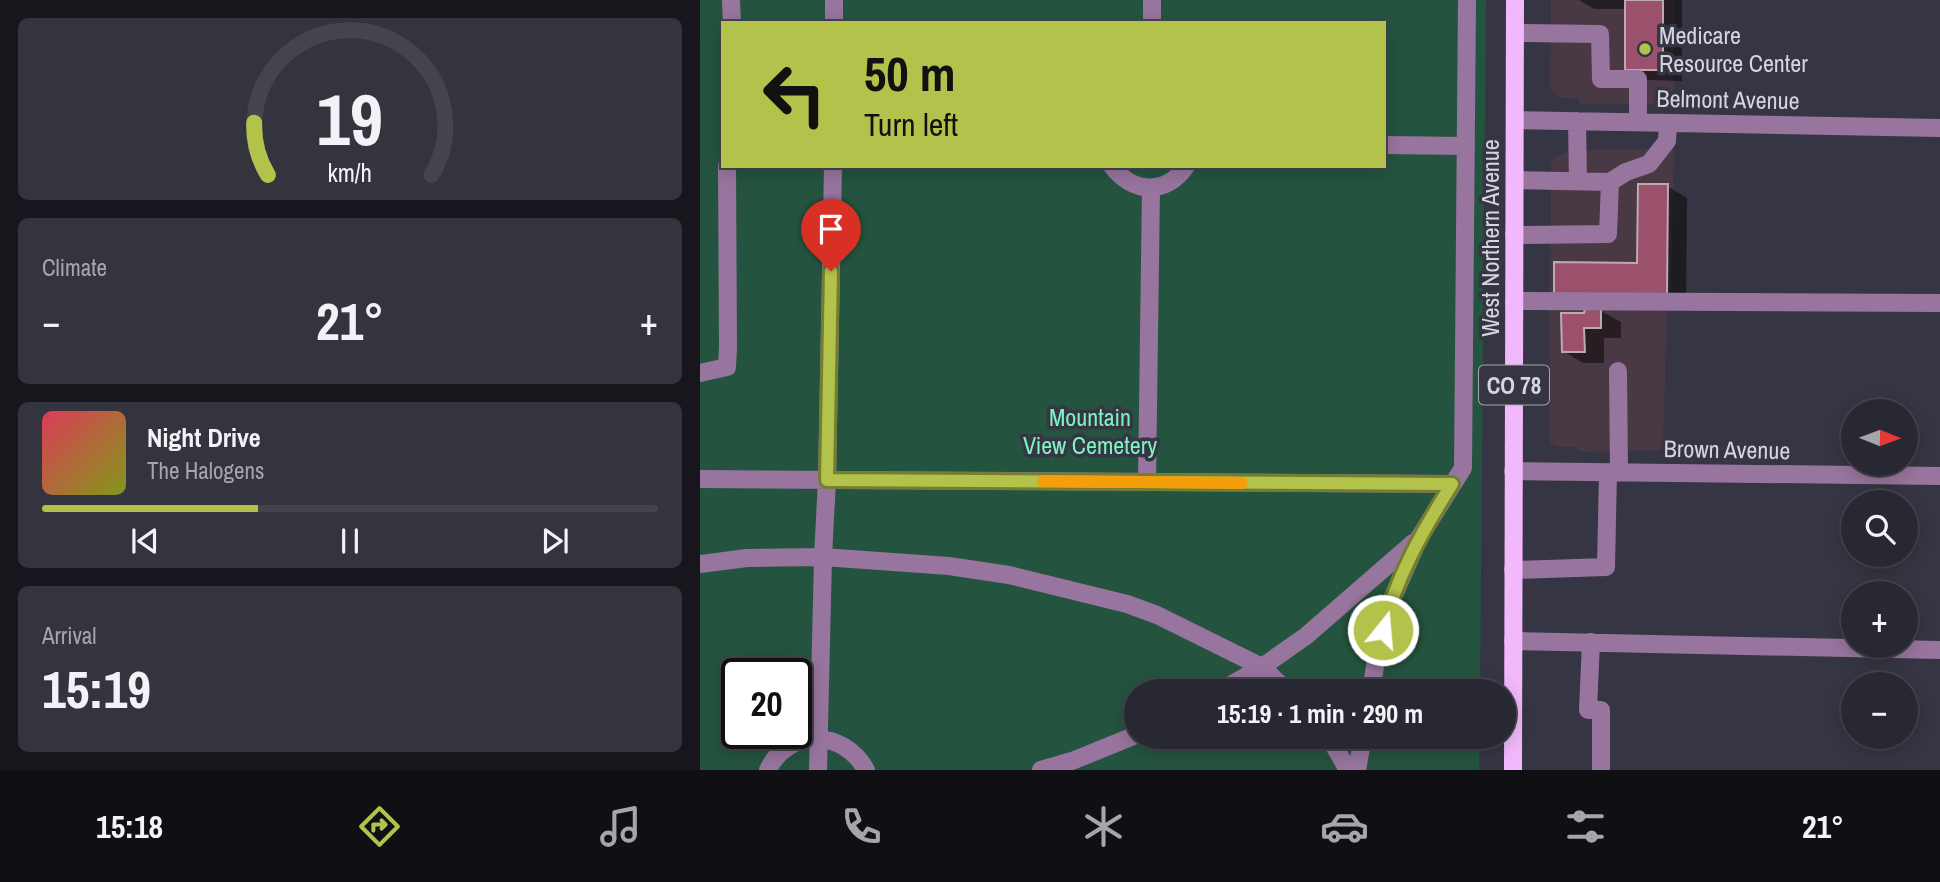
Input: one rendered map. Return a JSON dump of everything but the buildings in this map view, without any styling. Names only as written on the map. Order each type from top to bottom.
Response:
[{"type":"main road","name":"West Northern Avenue","points":[[1513,770],[1515,0]]},
{"type":"street","points":[[731,0],[732,21]]},
{"type":"street","points":[[834,0],[834,21]]},
{"type":"street","points":[[1152,0],[1152,21]]},
{"type":"street","points":[[1373,679],[1389,606],[1419,538],[1463,468],[1468,0]]},
{"type":"street","points":[[1515,33],[1600,34],[1601,79],[1638,79],[1638,122]]},
{"type":"street","name":"Belmont Avenue","points":[[1515,120],[1940,128]]},
{"type":"street","points":[[1577,121],[1578,181]]},
{"type":"street","points":[[1515,180],[1610,181],[1649,164],[1667,141],[1668,122]]},
{"type":"street","points":[[1386,145],[1466,146]]},
{"type":"street","points":[[700,373],[727,367],[727,168]]},
{"type":"street","points":[[818,770],[833,168]]},
{"type":"street","points":[[1113,168],[1120,177],[1134,185],[1151,188],[1169,183],[1185,168]]},
{"type":"street","points":[[1514,235],[1608,234],[1610,181]]},
{"type":"street","points":[[1147,482],[1151,188]]},
{"type":"street","points":[[1514,301],[1940,303]]},
{"type":"street","points":[[1513,570],[1606,567],[1614,472],[1618,371]]},
{"type":"street","name":"Brown Avenue","points":[[1513,471],[1940,476]]},
{"type":"street","points":[[700,479],[1452,484]]},
{"type":"street","points":[[1241,679],[1306,636],[1419,538]]},
{"type":"street","points":[[700,564],[747,558],[823,557],[895,561],[1009,575],[1127,604],[1157,615],[1262,667],[1274,679]]},
{"type":"street","points":[[1513,641],[1940,650]]},
{"type":"street","points":[[1591,642],[1588,710],[1601,710],[1601,770]]},
{"type":"street","points":[[768,770],[783,750],[797,742],[818,738],[834,741],[853,752],[866,770]]},
{"type":"street","points":[[1041,770],[1072,761],[1124,740]]},
{"type":"street","points":[[1336,749],[1348,770]]},
{"type":"street","points":[[1357,770],[1361,749]]},
{"type":"shaded area","points":[[1551,0],[1674,0],[1674,105],[1580,104],[1577,98],[1562,98],[1555,94],[1550,86]]},
{"type":"shaded area","points":[[1674,149],[1671,306],[1667,306],[1663,450],[1582,452],[1574,447],[1551,444],[1551,162],[1557,156],[1575,150]]},
{"type":"green space","name":"Mountain View Cemetery","points":[[700,0],[1486,0],[1480,679],[1124,679],[1124,749],[1480,749],[1479,770],[700,770]]},
{"type":"slow traffic","points":[[1043,481],[1242,483]]},
{"type":"place","name":"Medicare Resource Center","points":[[1645,49]]},
{"type":"route","points":[[831,271],[827,480],[1452,484],[1419,538],[1389,606],[1383,630]]}]
